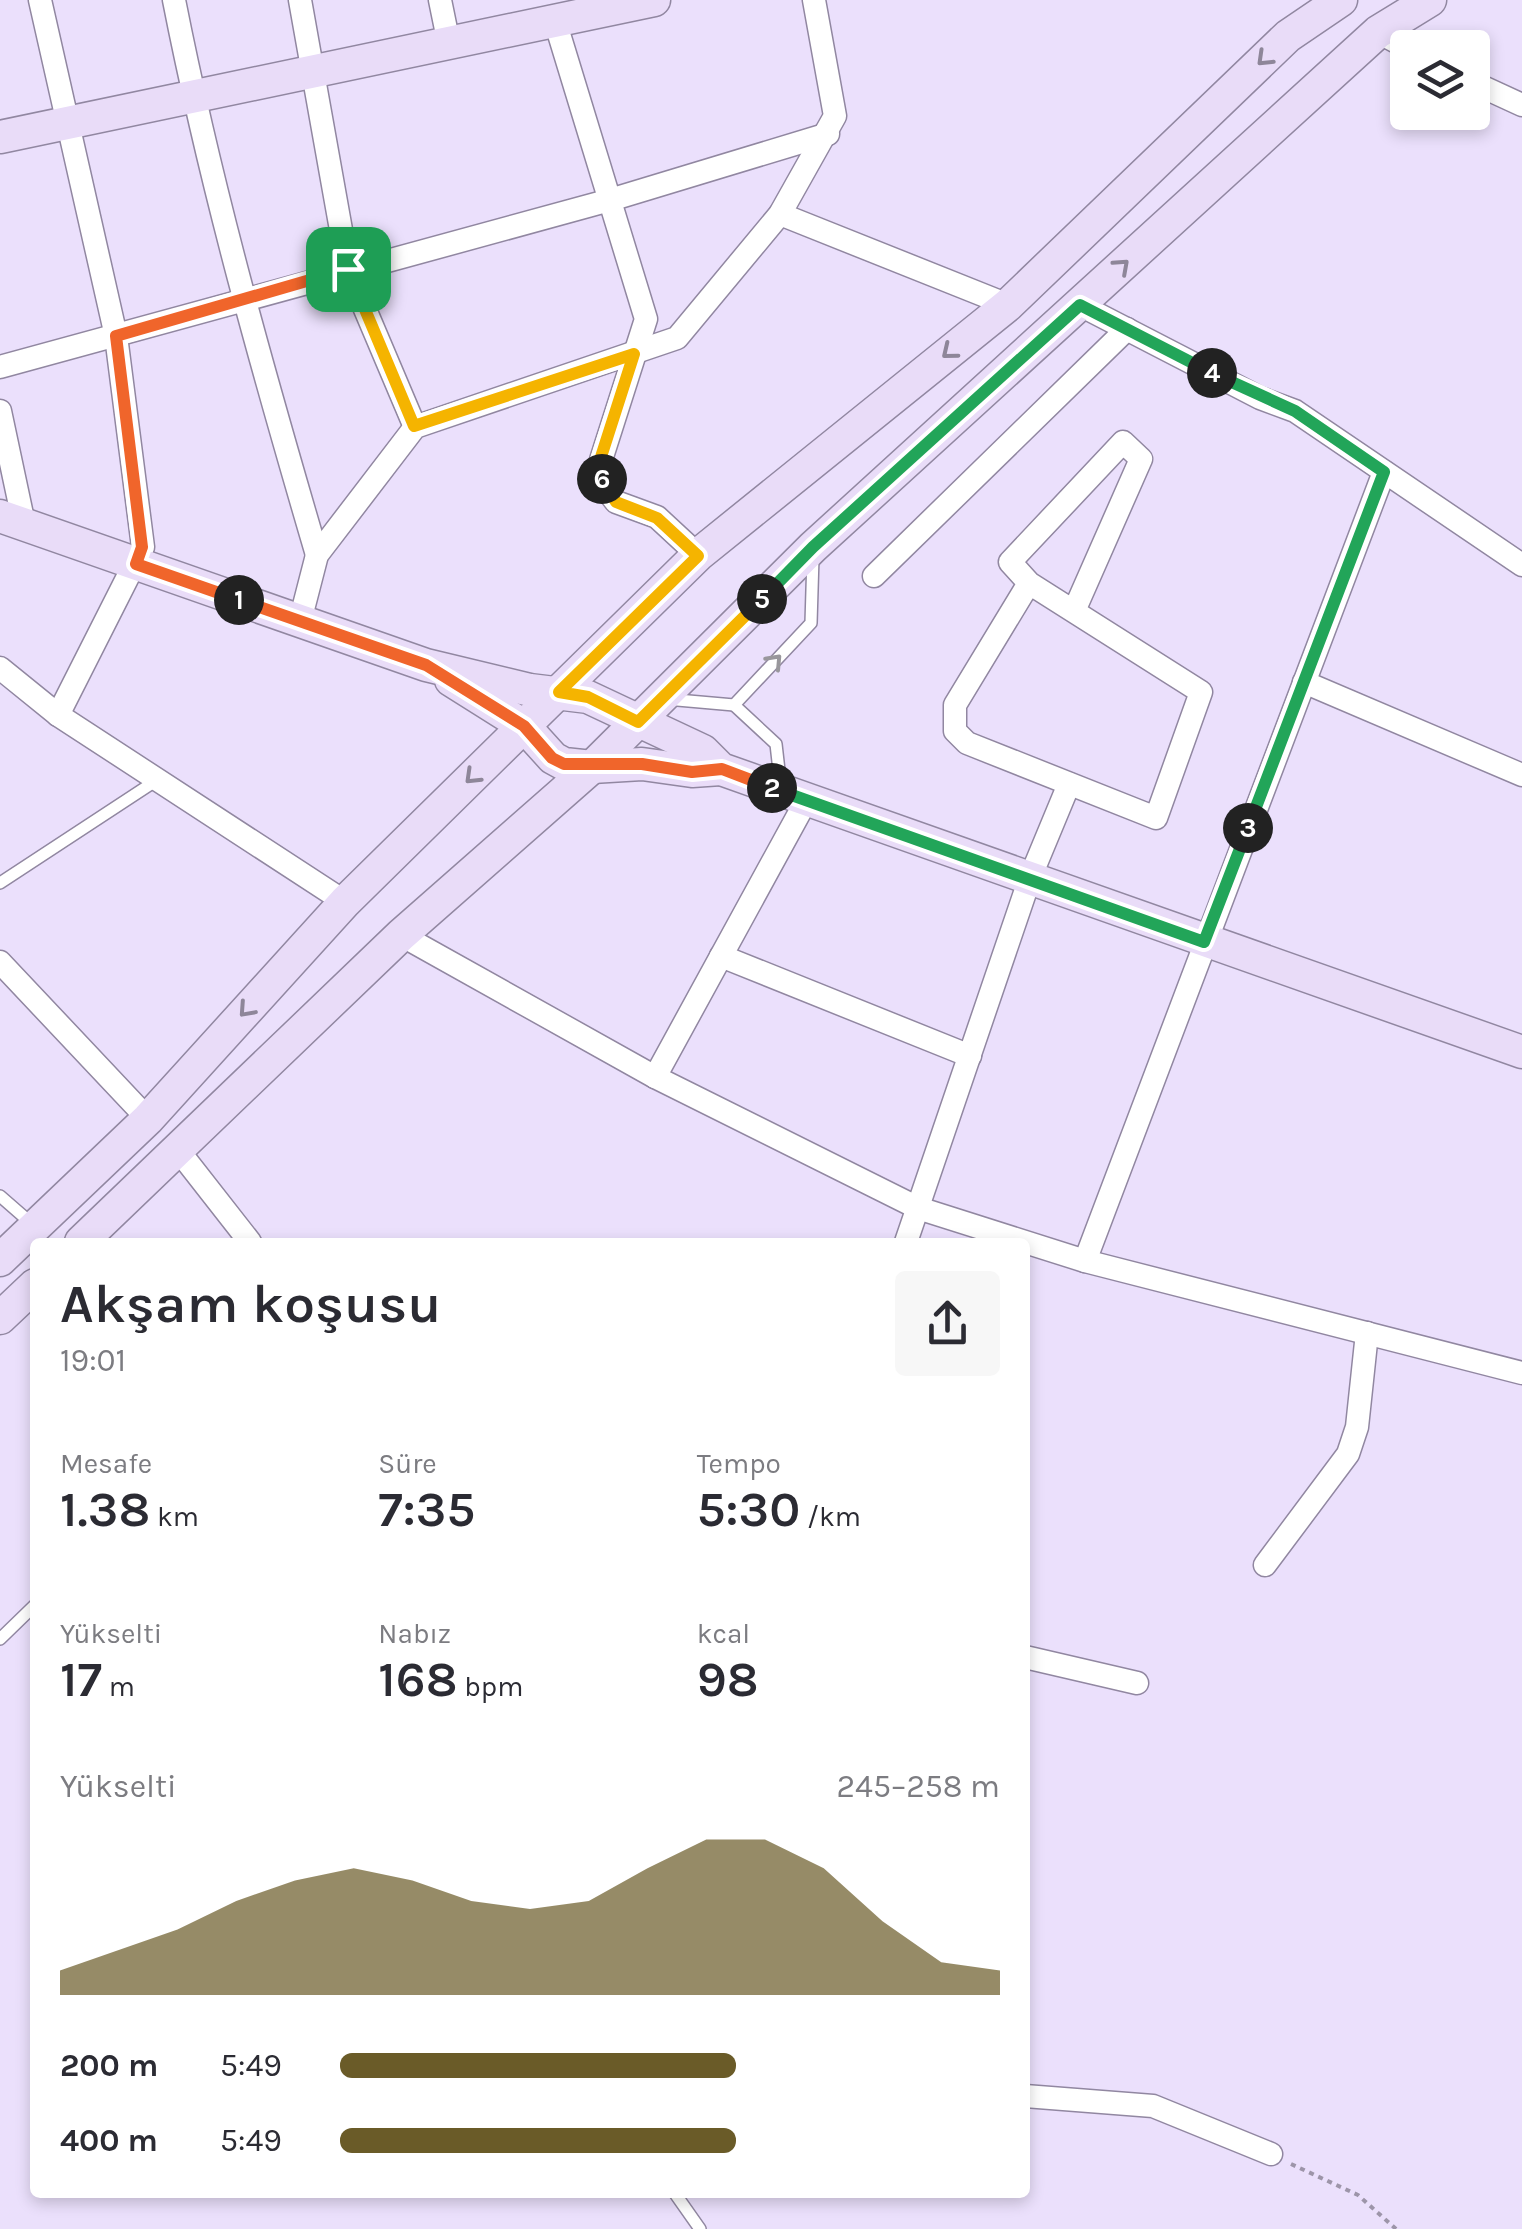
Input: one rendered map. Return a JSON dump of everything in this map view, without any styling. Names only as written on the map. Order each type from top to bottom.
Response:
[{"type":"main road","points":[[0,137],[654,0]]},
{"type":"main road","points":[[0,1260],[148,1119],[345,902],[698,556],[1008,304],[1288,36],[1342,0]]},
{"type":"main road","points":[[84,1238],[401,935],[592,767],[813,547],[1378,32],[1430,0]]},
{"type":"main road","points":[[12,520],[426,665],[530,690],[588,697],[704,751],[722,769],[1522,1052]]},
{"type":"main road","points":[[426,665],[524,726],[552,758],[564,764],[642,764],[692,772],[722,769]]},
{"type":"main road","points":[[0,1318],[30,1291]]},
{"type":"street","points":[[40,0],[116,336],[142,547],[58,715]]},
{"type":"street","points":[[174,0],[243,302],[317,555]]},
{"type":"street","points":[[300,0],[348,269],[414,426]]},
{"type":"street","points":[[440,0],[449,44]]},
{"type":"street","points":[[300,621],[317,555],[414,426],[677,338],[780,214],[835,116],[814,0]]},
{"type":"street","points":[[555,22],[646,319],[600,460],[601,475],[616,502],[657,518],[698,556]]},
{"type":"street","points":[[1378,32],[1390,38]]},
{"type":"street","points":[[1490,90],[1522,105]]},
{"type":"street","points":[[0,367],[610,200],[828,134]]},
{"type":"street","points":[[780,214],[1008,304]]},
{"type":"street","points":[[1080,305],[1260,398],[1295,411],[1522,565]]},
{"type":"street","points":[[874,576],[1127,329]]},
{"type":"street","points":[[0,411],[12,520]]},
{"type":"street","points":[[1029,583],[955,705],[953,722],[967,743],[1156,818],[1201,692],[1074,612],[1029,583],[1010,562],[1123,442],[1141,459],[1074,612]]},
{"type":"street","points":[[1084,1260],[1384,472]]},
{"type":"street","points":[[0,668],[58,715],[345,902]]},
{"type":"street","points":[[1304,682],[1522,775]]},
{"type":"street","points":[[907,1238],[1030,878],[1069,784]]},
{"type":"street","points":[[656,1077],[721,956],[794,796]]},
{"type":"street","points":[[401,935],[656,1077],[918,1208],[1014,1238]]},
{"type":"street","points":[[721,956],[970,1056]]},
{"type":"street","points":[[0,962],[148,1119]]},
{"type":"street","points":[[178,1150],[243,1238]]},
{"type":"street","points":[[1030,1243],[1522,1373]]},
{"type":"street","points":[[1265,1565],[1348,1454],[1356,1427],[1367,1333]]},
{"type":"street","points":[[1030,1659],[1137,1683]]},
{"type":"street","points":[[1030,2096],[1153,2106],[1271,2154]]},
{"type":"lane","points":[[734,706],[811,623],[813,547]]},
{"type":"lane","points":[[662,699],[734,706],[776,744],[794,796]]},
{"type":"lane","points":[[0,883],[156,780]]},
{"type":"lane","points":[[0,1196],[35,1226]]},
{"type":"lane","points":[[0,1640],[30,1610]]},
{"type":"lane","points":[[678,2198],[700,2229]]},
{"type":"path","points":[[1271,2154],[1358,2195],[1396,2229]]},
{"type":"route","points":[[348,269],[414,426],[634,354],[600,460],[601,475],[616,502],[657,518],[698,556],[559,692],[588,697],[638,722],[813,547],[1080,305],[1260,398],[1295,411],[1384,472],[1204,942],[722,769],[692,772],[642,764],[564,764],[552,758],[524,726],[426,665],[136,564],[142,547],[116,336],[348,269]]}]
